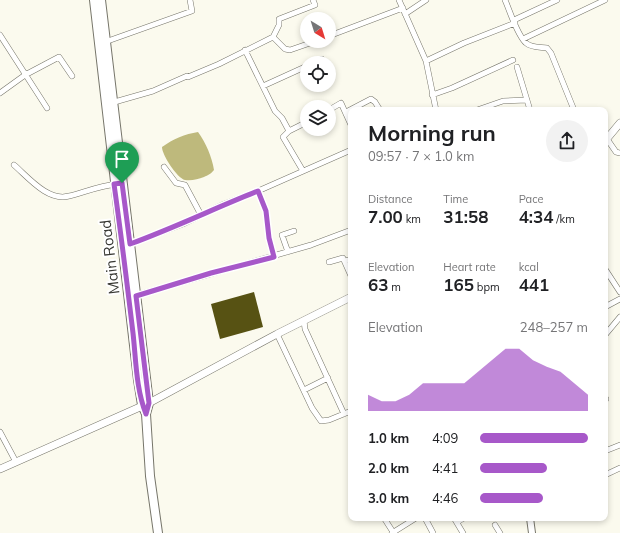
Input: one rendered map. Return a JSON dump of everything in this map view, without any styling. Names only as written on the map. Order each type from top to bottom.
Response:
[{"type":"main road","name":"Main Road","points":[[94,0],[114,102],[118,184],[145,404],[150,476],[158,533]]},
{"type":"main road","name":"Main Road","points":[[101,0],[105,105],[130,244],[132,296]]},
{"type":"main road","points":[[608,138],[620,123]]},
{"type":"main road","points":[[0,469],[145,404],[277,334],[348,299]]},
{"type":"street","points":[[102,44],[192,11],[190,0]]},
{"type":"street","points":[[105,105],[153,91],[219,64],[274,36],[279,24],[278,19],[315,5],[314,0]]},
{"type":"street","points":[[399,0],[426,61],[435,107]]},
{"type":"street","points":[[336,34],[404,11],[426,0]]},
{"type":"street","points":[[505,0],[523,40],[530,46],[547,48],[573,107]]},
{"type":"street","points":[[426,61],[514,22],[557,0]]},
{"type":"street","points":[[523,40],[605,0]]},
{"type":"street","points":[[0,35],[47,108]]},
{"type":"street","points":[[274,36],[285,49],[290,50],[300,47]]},
{"type":"street","points":[[244,50],[275,111],[282,118],[289,131]]},
{"type":"street","points":[[0,93],[25,75],[59,57],[72,76]]},
{"type":"street","points":[[432,95],[452,88],[513,60]]},
{"type":"street","points":[[517,67],[529,107]]},
{"type":"street","points":[[263,86],[300,69]]},
{"type":"street","points":[[356,107],[371,99],[378,107]]},
{"type":"street","points":[[487,107],[503,102],[527,100]]},
{"type":"street","points":[[336,106],[341,103],[348,118]]},
{"type":"street","points":[[300,126],[284,135],[284,140],[303,171]]},
{"type":"street","points":[[608,142],[616,152],[620,153]]},
{"type":"street","points":[[130,244],[258,191],[348,151]]},
{"type":"street","points":[[14,165],[50,194],[61,197],[68,197],[103,185],[118,184]]},
{"type":"street","points":[[164,167],[176,183],[185,185],[201,215]]},
{"type":"street","points":[[258,191],[266,211],[269,238],[274,257]]},
{"type":"street","points":[[288,252],[282,236],[294,231]]},
{"type":"street","points":[[132,296],[211,273],[274,257],[348,231]]},
{"type":"street","points":[[328,262],[343,258],[345,261],[348,260]]},
{"type":"street","points":[[345,261],[348,268]]},
{"type":"street","points":[[608,274],[620,292]]},
{"type":"street","points":[[608,305],[620,299]]},
{"type":"street","points":[[608,332],[619,320]]},
{"type":"street","points":[[304,321],[305,329],[344,414]]},
{"type":"street","points":[[277,334],[321,421],[329,420],[348,412]]},
{"type":"street","points":[[304,390],[328,378]]},
{"type":"street","points":[[0,432],[16,462]]},
{"type":"street","points":[[608,450],[620,445]]},
{"type":"street","points":[[608,474],[620,468]]},
{"type":"street","points":[[386,521],[393,533],[411,521]]},
{"type":"street","points":[[427,521],[433,533]]},
{"type":"street","points":[[456,521],[463,533]]},
{"type":"street","points":[[530,521],[532,533]]},
{"type":"street","points":[[495,525],[500,533]]},
{"type":"shaded area","points":[[198,132],[208,150],[214,170],[204,177],[193,180],[185,180],[170,166],[164,155],[162,147],[179,137]]},
{"type":"building","points":[[254,292],[263,327],[220,339],[211,304]]},
{"type":"route","points":[[122,183],[130,244],[183,224],[224,204],[258,191],[266,211],[269,238],[274,257],[211,273],[136,296],[149,403],[146,414],[142,406],[138,380],[123,245],[114,184],[122,183]]}]
